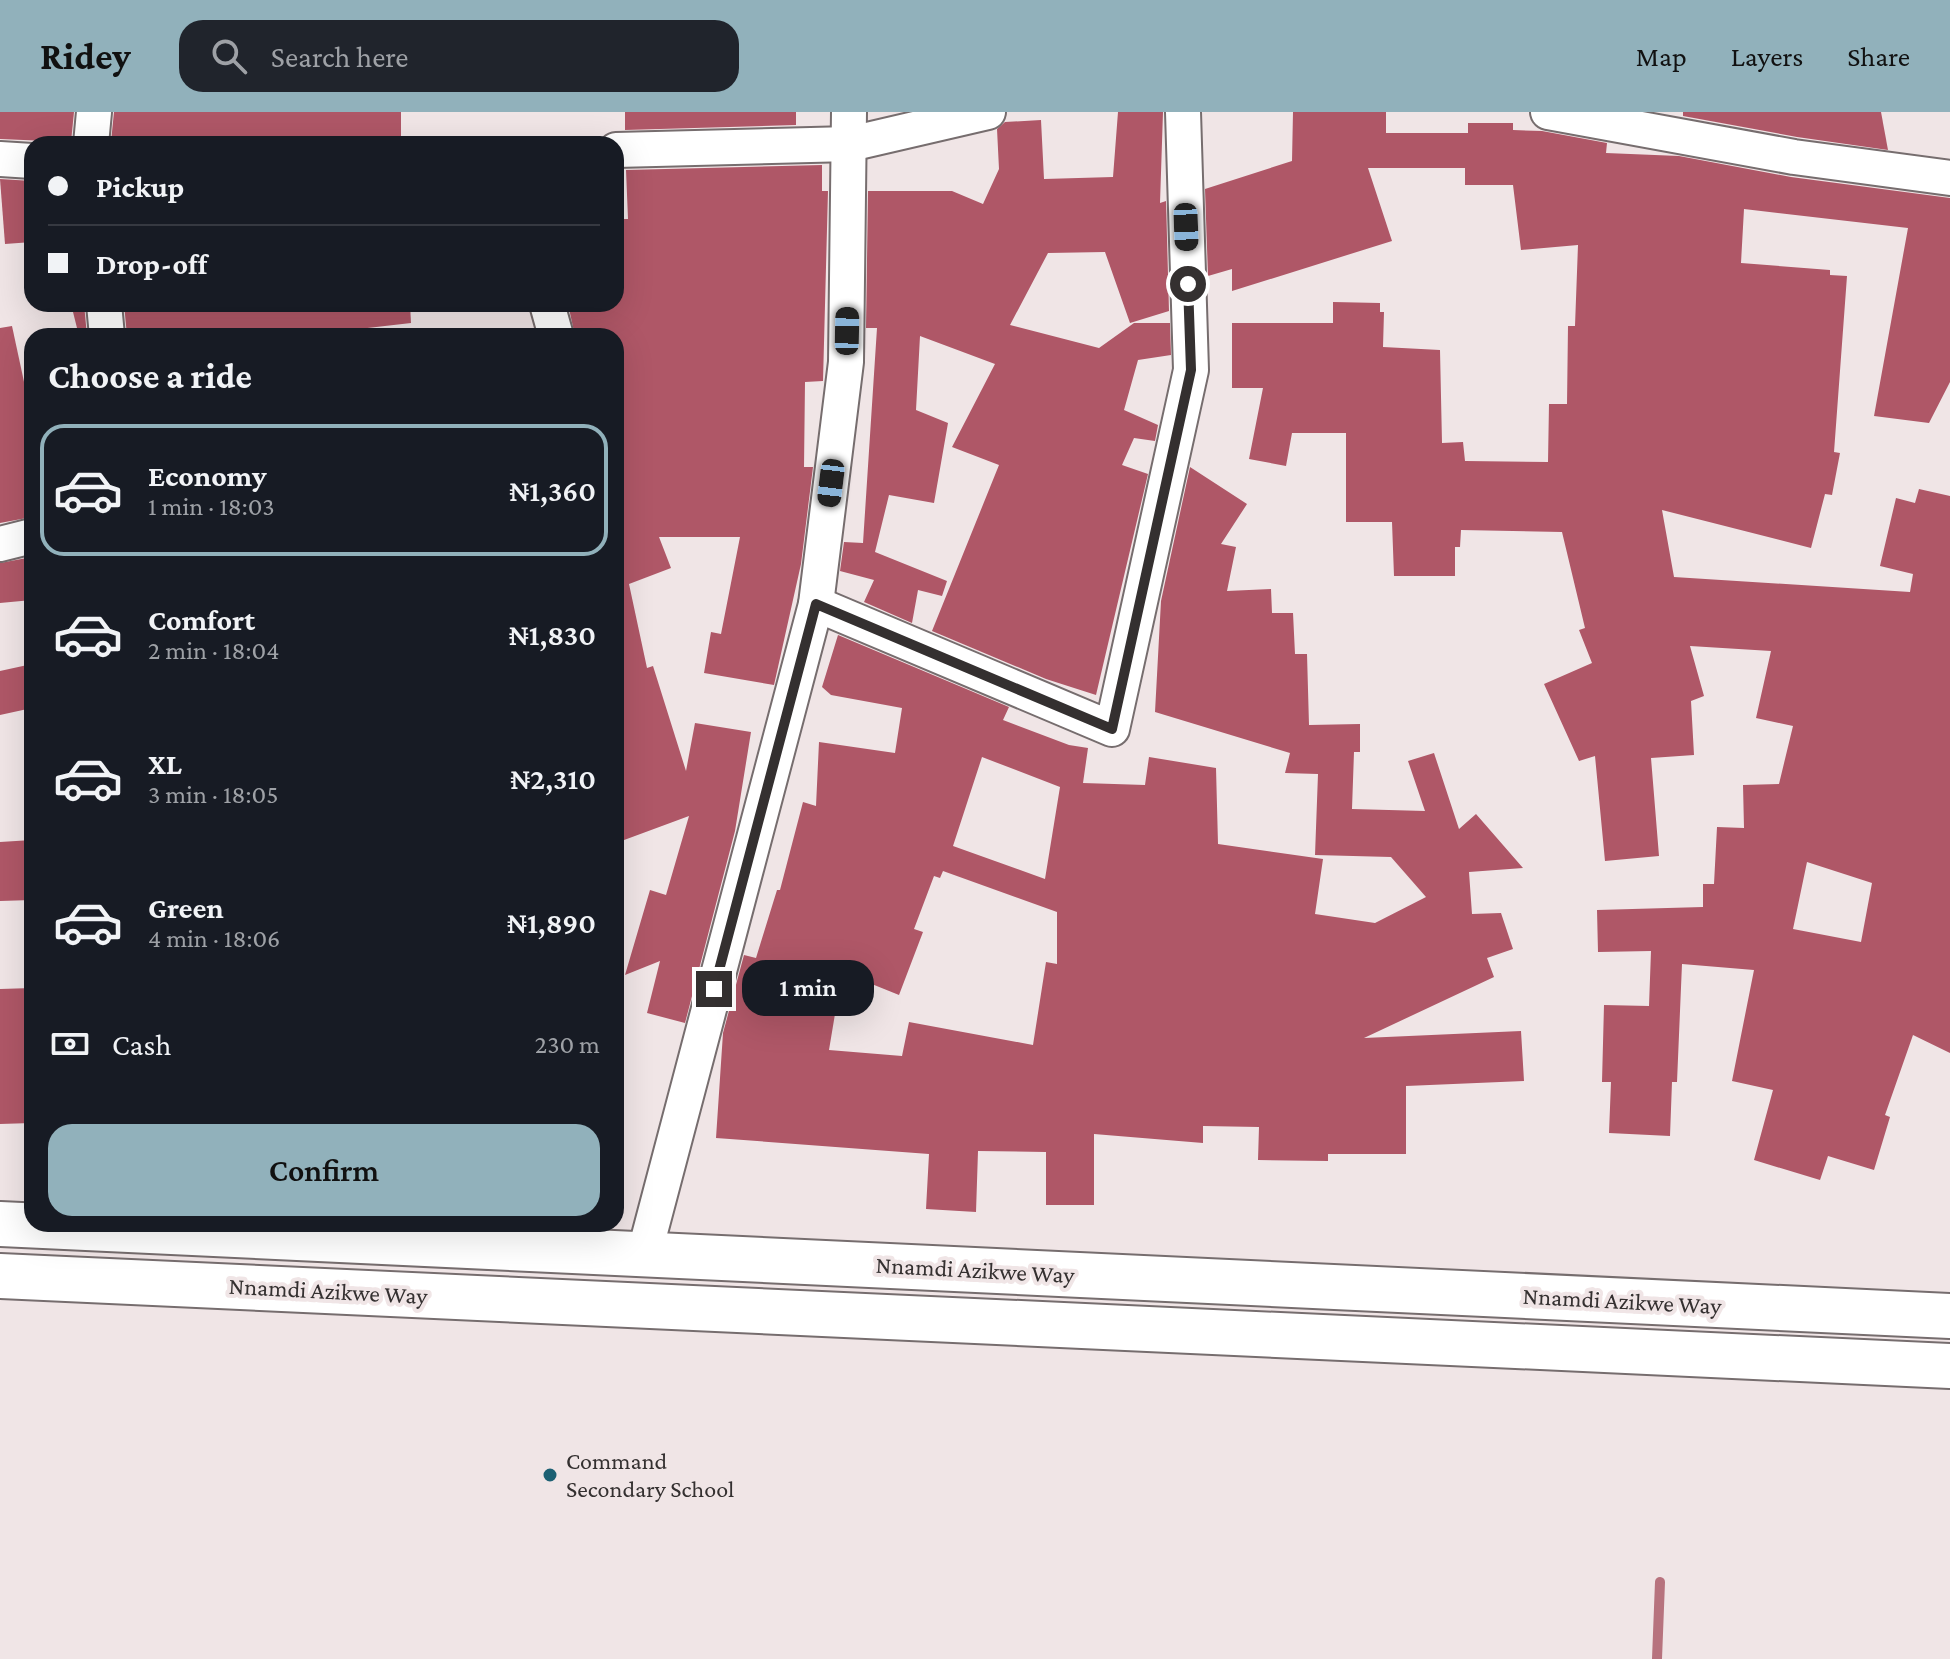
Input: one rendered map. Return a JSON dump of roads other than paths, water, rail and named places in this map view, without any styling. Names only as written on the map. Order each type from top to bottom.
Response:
[{"type":"highway","name":"Nnamdi Azikwe Way","points":[[0,1224],[24,1225]]},
{"type":"highway","name":"Nnamdi Azikwe Way","points":[[320,1232],[644,1255],[1950,1316]]},
{"type":"highway","name":"Nnamdi Azikwe Way","points":[[0,1276],[1950,1366]]},
{"type":"street","points":[[92,136],[94,112]]},
{"type":"street","points":[[624,149],[988,112]]},
{"type":"street","points":[[816,604],[1112,729],[1191,370],[1183,112]]},
{"type":"street","points":[[1548,112],[1794,157],[1950,178]]},
{"type":"street","points":[[644,1255],[816,604],[846,362],[849,128]]},
{"type":"street","points":[[0,159],[24,160]]},
{"type":"street","points":[[0,544],[24,538]]},
{"type":"waterway","points":[[1657,1659],[1660,1582]]},
{"type":"place","name":"Command Secondary School","points":[[550,1475]]}]
